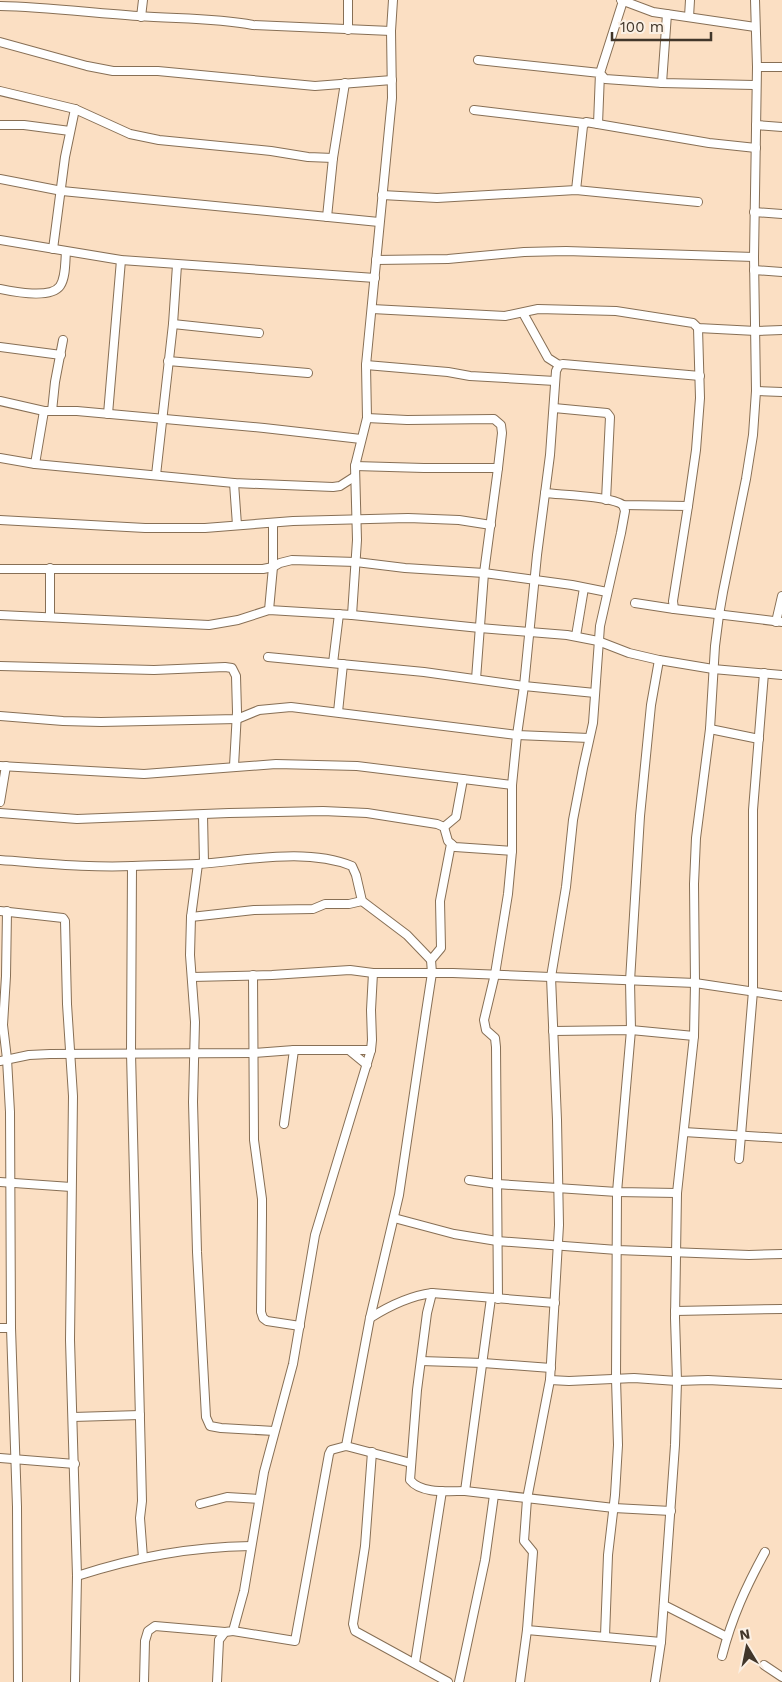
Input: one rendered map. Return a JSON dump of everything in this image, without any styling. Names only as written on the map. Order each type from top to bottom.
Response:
[{"type":"street","points":[[141,16],[143,0]]},
{"type":"street","points":[[348,0],[348,30]]},
{"type":"street","points":[[352,615],[357,520],[354,477],[366,418],[366,365],[390,124],[393,0]]},
{"type":"street","points":[[689,16],[690,0]]},
{"type":"street","points":[[655,1682],[661,1642],[671,1511],[677,1381],[675,1311],[677,1193],[694,1036],[694,884],[696,847],[723,592],[746,479],[753,434],[756,391],[754,212],[757,67],[755,0]]},
{"type":"street","points":[[598,124],[600,73],[622,1],[641,9],[755,27]]},
{"type":"street","points":[[0,6],[57,8],[86,12],[208,19],[219,22],[238,22],[253,25],[391,31]]},
{"type":"street","points":[[662,83],[667,14]]},
{"type":"street","points":[[0,42],[103,70],[158,71],[315,86],[392,80]]},
{"type":"street","points":[[478,60],[600,73],[605,79],[662,83],[754,85]]},
{"type":"street","points":[[757,67],[782,67]]},
{"type":"street","points":[[327,217],[333,158],[345,83]]},
{"type":"street","points":[[0,91],[75,109],[130,134],[158,140],[271,151],[308,157],[333,158]]},
{"type":"street","points":[[53,249],[70,130],[75,109]]},
{"type":"street","points":[[474,110],[584,123],[590,122],[708,143],[756,148]]},
{"type":"street","points":[[576,190],[584,123]]},
{"type":"street","points":[[0,125],[24,125],[70,130]]},
{"type":"street","points":[[756,125],[782,127]]},
{"type":"street","points":[[0,179],[62,191],[379,222]]},
{"type":"street","points":[[382,195],[437,198],[576,190],[698,202]]},
{"type":"street","points":[[754,212],[782,214]]},
{"type":"street","points":[[0,240],[121,260],[375,278]]},
{"type":"street","points":[[376,260],[448,259],[524,252],[566,251],[754,257]]},
{"type":"street","points":[[0,289],[47,294],[55,291],[59,288],[62,281],[66,252]]},
{"type":"street","points":[[108,414],[121,260]]},
{"type":"street","points":[[156,475],[173,324],[177,265]]},
{"type":"street","points":[[754,270],[782,272]]},
{"type":"street","points":[[372,309],[505,316],[523,313],[531,309],[545,308],[616,311],[693,323],[698,328],[756,331],[782,330]]},
{"type":"street","points":[[523,313],[548,358],[559,365],[700,376]]},
{"type":"street","points":[[173,324],[259,333]]},
{"type":"street","points":[[674,609],[673,601],[696,450],[700,376],[698,328]]},
{"type":"street","points":[[34,464],[55,382],[63,340]]},
{"type":"street","points":[[0,347],[60,355]]},
{"type":"street","points":[[168,362],[308,373]]},
{"type":"street","points":[[366,365],[448,372],[470,376],[555,381]]},
{"type":"street","points":[[465,1491],[483,1363],[495,1298],[497,1241],[496,1048],[495,1038],[486,1030],[484,1020],[495,974],[508,894],[512,851],[512,785],[545,493],[556,371],[559,365]]},
{"type":"street","points":[[756,391],[782,392]]},
{"type":"street","points":[[0,401],[48,411],[108,414],[361,439]]},
{"type":"street","points":[[554,408],[607,413],[610,417],[606,500]]},
{"type":"street","points":[[366,418],[407,420],[494,419],[501,425],[502,433],[484,574],[476,679]]},
{"type":"street","points":[[0,458],[34,464],[234,484],[333,487],[340,486],[354,477]]},
{"type":"street","points":[[355,466],[498,468]]},
{"type":"street","points":[[234,484],[237,525]]},
{"type":"street","points":[[545,493],[619,502],[623,505],[688,506]]},
{"type":"street","points":[[520,1682],[527,1630],[533,1552],[524,1541],[527,1499],[550,1380],[559,1224],[551,977],[566,887],[574,820],[593,723],[598,641],[621,533],[623,505]]},
{"type":"street","points":[[0,520],[145,528],[293,521],[435,518],[491,525]]},
{"type":"street","points":[[269,610],[273,567],[273,523]]},
{"type":"street","points":[[0,569],[263,569],[292,560],[356,562],[535,580],[607,592]]},
{"type":"street","points":[[50,568],[50,617]]},
{"type":"street","points":[[576,636],[584,588]]},
{"type":"street","points":[[635,603],[779,622],[782,596]]},
{"type":"street","points":[[0,615],[209,624],[238,620],[269,610],[339,614],[576,636],[660,660],[714,670],[782,675]]},
{"type":"street","points":[[333,663],[339,614]]},
{"type":"street","points":[[268,657],[595,693]]},
{"type":"street","points":[[606,1636],[608,1555],[614,1508],[618,1445],[616,1379],[618,1192],[631,1030],[630,981],[646,753],[651,705],[660,660]]},
{"type":"street","points":[[338,712],[343,664]]},
{"type":"street","points":[[0,666],[154,670],[232,668],[236,676],[237,719],[234,766]]},
{"type":"street","points":[[739,1159],[753,991],[753,810],[764,673]]},
{"type":"street","points":[[0,716],[101,722],[237,719],[259,710],[291,708],[338,712],[517,735],[589,738]]},
{"type":"street","points":[[710,729],[759,738]]},
{"type":"street","points":[[0,802],[3,766],[144,774],[276,764],[356,766],[512,785]]},
{"type":"street","points":[[444,827],[456,817],[464,779]]},
{"type":"street","points":[[0,813],[77,820],[323,811],[367,813],[437,824],[444,827],[451,844],[440,901],[441,948],[431,960]]},
{"type":"street","points":[[202,815],[201,863],[191,917],[190,955],[195,1022],[193,1102],[197,1252],[206,1417],[210,1426],[274,1431]]},
{"type":"street","points":[[451,844],[463,848],[512,851]]},
{"type":"street","points":[[0,860],[100,867],[201,863],[281,857],[315,858],[342,862],[352,866],[362,901],[407,935],[431,960],[432,972],[394,1218],[370,1318],[346,1446]]},
{"type":"street","points":[[132,866],[131,1053],[142,1501],[140,1518],[143,1558]]},
{"type":"street","points":[[191,917],[254,910],[313,909],[325,904],[349,904],[362,901]]},
{"type":"street","points":[[18,1682],[17,1507],[11,1328],[11,1182],[4,1060],[3,1025],[6,976],[3,911],[63,918],[65,920],[73,1096],[70,1340],[77,1576],[75,1682]]},
{"type":"street","points":[[192,977],[350,970],[373,973],[495,974],[695,983],[782,996]]},
{"type":"street","points":[[217,1682],[219,1640],[229,1631],[244,1591],[259,1499],[274,1431],[293,1364],[315,1235],[371,1050],[373,973]]},
{"type":"street","points":[[253,975],[254,1140],[262,1199],[261,1312],[263,1318],[267,1321],[300,1326]]},
{"type":"street","points":[[553,1031],[631,1030],[694,1036]]},
{"type":"street","points":[[284,1124],[294,1050]]},
{"type":"street","points":[[4,1060],[29,1055],[371,1050]]},
{"type":"street","points":[[350,1051],[367,1065]]},
{"type":"street","points":[[684,1132],[782,1138]]},
{"type":"street","points":[[469,1180],[497,1184],[618,1192],[677,1193]]},
{"type":"street","points":[[0,1182],[71,1187]]},
{"type":"street","points":[[394,1218],[454,1234],[497,1241],[617,1250],[749,1255],[782,1254]]},
{"type":"street","points":[[370,1318],[408,1298],[432,1293],[555,1303]]},
{"type":"street","points":[[432,1293],[427,1313],[417,1390],[410,1480],[413,1484],[421,1488],[442,1491],[465,1491],[614,1508],[671,1511]]},
{"type":"street","points":[[675,1311],[782,1309]]},
{"type":"street","points":[[0,1328],[11,1328]]},
{"type":"street","points":[[421,1360],[551,1368]]},
{"type":"street","points":[[550,1380],[634,1378],[782,1384]]},
{"type":"street","points":[[73,1417],[140,1415]]},
{"type":"street","points":[[144,1682],[145,1641],[148,1631],[155,1626],[229,1631],[295,1642],[329,1454],[334,1448],[346,1446],[411,1463]]},
{"type":"street","points":[[372,1452],[365,1546],[353,1624],[355,1631],[448,1682]]},
{"type":"street","points":[[0,1458],[75,1464]]},
{"type":"street","points":[[415,1663],[442,1491]]},
{"type":"street","points":[[459,1682],[485,1560],[494,1495]]},
{"type":"street","points":[[200,1504],[227,1497],[259,1499]]},
{"type":"street","points":[[77,1576],[114,1564],[188,1549],[252,1546]]},
{"type":"street","points":[[722,1656],[744,1591],[765,1552]]},
{"type":"street","points":[[664,1605],[727,1637]]},
{"type":"street","points":[[527,1630],[661,1642]]},
{"type":"street","points":[[764,1665],[782,1677]]}]
